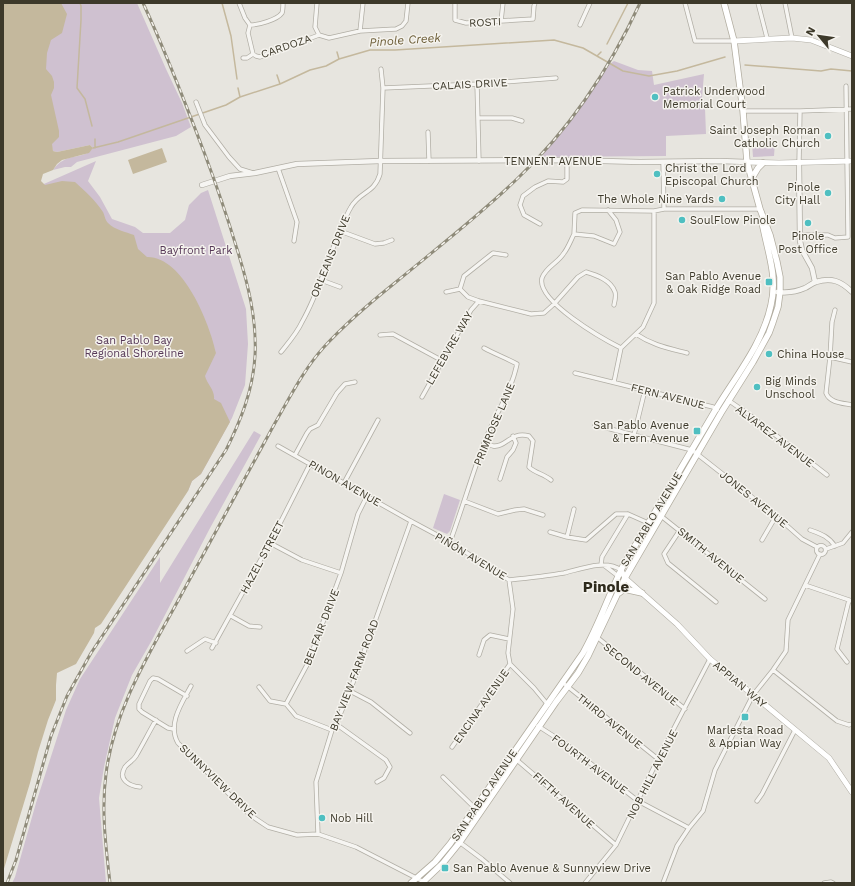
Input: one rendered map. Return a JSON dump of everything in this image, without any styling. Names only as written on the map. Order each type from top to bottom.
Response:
[{"type":"main road","name":"SAN PABLO AVENUE","points":[[424,882],[443,863],[460,842],[539,727],[562,682],[583,653],[593,635],[621,570],[747,359],[767,319],[774,291],[772,263],[760,209],[747,162],[743,111],[734,41],[724,3]]},
{"type":"main road","points":[[734,41],[767,38],[811,40],[852,56]]},
{"type":"main road","name":"TENNENT AVENUE","points":[[747,162],[850,161]]},
{"type":"main road","points":[[752,178],[762,163]]},
{"type":"main road","name":"SAN PABLO AVENUE","points":[[411,883],[438,859],[533,723],[568,686],[578,673],[598,638],[625,578],[721,412],[753,362],[769,333],[778,307],[780,292],[778,262],[760,209]]},
{"type":"main road","name":"APPIAN WAY","points":[[621,570],[625,578],[677,624],[710,659],[829,758],[852,792]]},
{"type":"main road","name":"APPIAN WAY","points":[[618,576],[625,578]]},
{"type":"main road","points":[[616,596],[624,589],[642,593]]},
{"type":"street","points":[[239,3],[245,18],[250,25],[248,33],[253,54]]},
{"type":"street","points":[[250,25],[260,24],[277,17],[283,10],[283,3]]},
{"type":"street","points":[[317,3],[315,27],[319,35],[329,38],[360,31],[396,30],[406,21],[408,3]]},
{"type":"street","points":[[360,31],[363,3]]},
{"type":"street","name":"ROSTI","points":[[455,3],[455,20],[466,23],[533,19],[535,3]]},
{"type":"street","points":[[501,21],[503,3]]},
{"type":"street","points":[[580,25],[590,3]]},
{"type":"street","points":[[685,3],[695,41],[734,41]]},
{"type":"street","points":[[758,3],[767,38]]},
{"type":"street","points":[[785,3],[792,38]]},
{"type":"street","name":"CARDOZA","points":[[243,58],[247,58],[253,54],[260,57],[319,35]]},
{"type":"street","name":"ORLEANS DRIVE","points":[[281,352],[302,322],[321,280],[346,215],[354,201],[373,189],[378,182],[380,174],[383,88],[381,69]]},
{"type":"street","name":"CALAIS DRIVE","points":[[383,88],[477,84],[556,78]]},
{"type":"street","points":[[477,84],[479,161]]},
{"type":"street","points":[[800,235],[828,235],[835,238],[848,237],[850,161],[846,86]]},
{"type":"street","points":[[196,102],[205,125],[238,167],[255,173]]},
{"type":"street","points":[[743,111],[800,112],[852,109]]},
{"type":"street","points":[[800,112],[800,241],[802,250],[812,268],[815,282]]},
{"type":"street","points":[[478,118],[512,118],[522,121]]},
{"type":"street","points":[[428,132],[429,161]]},
{"type":"street","points":[[540,224],[524,215],[520,205],[523,196],[535,187],[548,181],[563,182],[567,179],[567,160]]},
{"type":"street","name":"TENNENT AVENUE","points":[[202,185],[230,176],[255,173],[297,164],[380,161],[567,160],[747,162]]},
{"type":"street","points":[[663,162],[664,209]]},
{"type":"street","points":[[278,168],[297,222],[294,241]]},
{"type":"street","points":[[621,348],[590,330],[554,304],[542,289],[542,280],[545,272],[564,254],[574,234],[575,213],[582,210],[654,211],[664,209],[760,209]]},
{"type":"street","points":[[574,234],[594,236],[614,244],[620,232],[616,220],[608,210]]},
{"type":"street","points":[[614,382],[621,348],[643,327],[654,303],[654,211]]},
{"type":"street","points":[[340,231],[375,244],[392,240]]},
{"type":"street","points":[[460,289],[464,276],[493,253],[506,255]]},
{"type":"street","points":[[460,289],[468,297],[479,301],[531,314],[544,313],[578,277],[586,272],[598,275],[610,285],[615,292],[614,305]]},
{"type":"street","points":[[774,291],[794,292],[815,282],[829,279],[843,284],[852,292]]},
{"type":"street","points":[[321,280],[340,287]]},
{"type":"street","points":[[446,292],[460,289]]},
{"type":"street","name":"LEFEBVRE WAY","points":[[422,397],[441,360],[471,310],[479,301]]},
{"type":"street","points":[[835,310],[832,322],[826,393],[828,398],[832,400],[852,405]]},
{"type":"street","points":[[380,335],[393,334],[441,360]]},
{"type":"street","points":[[636,334],[648,342],[656,345],[687,353]]},
{"type":"street","name":"PRIMROSE LANE","points":[[450,542],[492,422],[504,402],[516,372],[517,364],[484,348]]},
{"type":"street","points":[[830,357],[852,362]]},
{"type":"street","name":"FERN AVENUE","points":[[576,373],[713,407],[721,412]]},
{"type":"street","points":[[295,455],[307,433],[310,429],[318,425],[337,393],[345,384],[355,382]]},
{"type":"street","points":[[634,435],[645,390]]},
{"type":"street","name":"ALVAREZ AVENUE","points":[[723,397],[751,416],[827,475]]},
{"type":"street","points":[[344,483],[378,420]]},
{"type":"street","points":[[595,425],[692,450]]},
{"type":"street","points":[[484,443],[494,446],[500,445],[513,436],[521,434],[529,436],[533,441],[529,467],[533,472],[544,475],[551,480]]},
{"type":"street","points":[[500,479],[507,457],[513,450],[516,443],[513,436]]},
{"type":"street","name":"PINON AVENUE","points":[[278,446],[411,521]]},
{"type":"street","name":"JONES AVENUE","points":[[692,450],[776,516],[802,539],[817,547]]},
{"type":"street","name":"HAZEL STREET","points":[[212,648],[270,543],[310,464]]},
{"type":"street","name":"BELFAIR DRIVE","points":[[286,704],[308,663],[341,573],[358,514],[367,496]]},
{"type":"street","points":[[464,500],[498,514],[524,509],[542,515]]},
{"type":"street","points":[[567,537],[574,509]]},
{"type":"street","name":"SMITH AVENUE","points":[[656,512],[765,599]]},
{"type":"street","points":[[550,532],[586,540],[616,514],[628,514],[655,526]]},
{"type":"street","points":[[618,576],[603,566],[602,557],[628,514]]},
{"type":"street","points":[[762,540],[776,516]]},
{"type":"street","name":"PIÑÓN AVENUE","points":[[411,521],[450,542],[509,580],[564,573],[589,566],[611,565],[621,570]]},
{"type":"street","name":"BAY VIEW FARM ROAD","points":[[318,834],[316,782],[332,730],[350,691],[411,521]]},
{"type":"street","points":[[680,530],[664,554],[666,559],[668,563],[716,602]]},
{"type":"street","points":[[810,530],[824,535],[830,539],[835,546]]},
{"type":"street","points":[[663,883],[677,846],[703,811],[715,770],[753,695],[786,651],[788,620],[820,554],[824,553],[826,549],[843,543],[852,532]]},
{"type":"street","points":[[270,543],[302,560],[341,573]]},
{"type":"street","points":[[820,554],[817,551],[817,547],[822,545],[826,549]]},
{"type":"street","points":[[509,580],[513,609],[508,653],[510,664],[550,706]]},
{"type":"street","points":[[805,585],[851,600],[836,649],[847,662]]},
{"type":"street","points":[[231,616],[249,626],[260,627]]},
{"type":"street","points":[[479,655],[484,640],[490,635],[509,639]]},
{"type":"street","name":"SECOND AVENUE","points":[[598,638],[685,709]]},
{"type":"street","points":[[187,651],[205,639],[216,643]]},
{"type":"street","name":"NOB HILL AVENUE","points":[[585,883],[616,845],[710,659]]},
{"type":"street","name":"ENCINA AVENUE","points":[[452,748],[510,664]]},
{"type":"street","points":[[773,670],[837,721],[849,725],[852,724]]},
{"type":"street","points":[[186,696],[158,679],[153,678],[150,681],[139,704],[139,709],[173,729],[175,720],[192,686]]},
{"type":"street","name":"THIRD AVENUE","points":[[562,682],[658,760]]},
{"type":"street","points":[[259,687],[270,701],[286,704],[296,716],[332,730]]},
{"type":"street","points":[[350,691],[372,702],[410,732]]},
{"type":"street","points":[[140,787],[127,784],[123,774],[125,768],[134,760],[156,720]]},
{"type":"street","name":"FOURTH AVENUE","points":[[533,723],[566,744],[638,801],[689,828]]},
{"type":"street","points":[[336,724],[386,760],[390,767],[384,778],[377,782]]},
{"type":"street","name":"SUNNYVIEW DRIVE","points":[[173,729],[178,743],[250,815],[268,827],[297,835],[318,834],[356,847],[424,882]]},
{"type":"street","points":[[757,801],[795,730]]},
{"type":"street","name":"FIFTH AVENUE","points":[[511,755],[616,845]]},
{"type":"street","points":[[443,777],[480,813]]},
{"type":"street","points":[[454,838],[510,883]]},
{"type":"street","points":[[824,883],[833,883]]},
{"type":"green space","points":[[3,3],[137,3],[182,103],[191,127],[176,136],[77,162],[71,167],[53,170],[63,160],[89,152],[93,148],[90,145],[57,152],[53,151]]},
{"type":"green space","points":[[614,61],[638,70],[652,71],[654,85],[704,74],[701,109],[705,108],[706,134],[666,136],[666,156],[541,157],[576,114],[610,64]]},
{"type":"green space","points":[[775,142],[774,156],[753,157],[752,143]]},
{"type":"green space","name":"San Pablo Bay Regional Shoreline","points":[[96,161],[88,181],[100,197],[112,219],[135,227],[143,233],[170,233],[185,220],[189,205],[201,193],[208,190],[246,309],[248,344],[245,385],[232,418],[201,474],[192,481],[188,491],[3,202]]},
{"type":"green space","points":[[254,431],[261,435],[132,675],[115,718],[99,798],[106,883],[12,883],[66,710],[80,679],[160,557],[160,583]]},
{"type":"green space","points":[[444,494],[460,500],[450,531],[447,534],[433,528]]},
{"type":"shaded area","points":[[3,3],[61,3],[67,14],[62,33],[51,40],[47,53],[46,69],[52,76],[54,82],[54,88],[51,95],[59,131],[59,137],[52,144],[53,151],[57,152],[90,145],[93,148],[89,153],[62,160],[53,170],[43,174],[41,181],[45,185],[62,181],[75,182],[97,204],[108,223],[117,229],[134,235],[138,249],[147,257],[160,260],[172,268],[183,279],[201,310],[208,326],[216,353],[205,376],[213,393],[214,399],[221,403],[230,422],[201,474],[192,481],[188,491],[101,624],[95,628],[94,633],[76,664],[57,673],[56,700],[38,752],[3,872]]},
{"type":"shaded area","points":[[162,148],[167,162],[133,174],[128,160]]},
{"type":"waterway","points":[[80,3],[81,20],[77,88],[85,99],[92,126]]},
{"type":"waterway","points":[[222,3],[231,36],[237,79]]},
{"type":"waterway","points":[[607,44],[628,3]]},
{"type":"waterway","name":"Pinole Creek","points":[[93,148],[118,142],[226,105],[240,97],[280,84],[310,70],[326,66],[339,59],[370,50],[395,50],[554,40],[583,48],[623,71],[649,76],[677,71],[725,57]]},
{"type":"waterway","name":"Pinole Creek","points":[[337,52],[339,59]]},
{"type":"waterway","name":"Pinole Creek","points":[[597,56],[601,52]]},
{"type":"waterway","name":"Pinole Creek","points":[[745,65],[821,71],[831,69],[852,71]]},
{"type":"waterway","points":[[277,75],[280,84]]},
{"type":"waterway","points":[[238,88],[240,97]]},
{"type":"waterway","name":"Pinole Creek","points":[[95,139],[95,148]]},
{"type":"railway","points":[[7,883],[16,860],[51,736],[67,696],[91,653],[226,450],[237,427],[249,393],[254,369],[255,329],[251,302],[241,262],[204,152],[167,58],[143,3]]},
{"type":"railway","points":[[110,883],[104,802],[106,774],[110,750],[125,705],[134,683],[156,641],[275,423],[310,364],[332,338],[350,321],[489,205],[537,159],[572,118],[602,74],[616,51],[640,3]]},
{"type":"place","name":"Patrick Underwood Memorial Court","points":[[655,97]]},
{"type":"place","name":"Saint Joseph Roman Catholic Church","points":[[828,136]]},
{"type":"place","name":"Christ the Lord Episcopal Church","points":[[657,174]]},
{"type":"place","name":"Pinole City Hall","points":[[828,193]]},
{"type":"place","name":"The Whole Nine Yards","points":[[722,199]]},
{"type":"place","name":"SoulFlow Pinole","points":[[682,220]]},
{"type":"place","name":"Pinole Post Office","points":[[808,223]]},
{"type":"place","name":"San Pablo Avenue & Oak Ridge Road","points":[[769,282]]},
{"type":"place","name":"China House","points":[[769,354]]},
{"type":"place","name":"Big Minds Unschool","points":[[757,387]]},
{"type":"place","name":"San Pablo Avenue & Fern Avenue","points":[[697,431]]},
{"type":"place","name":"Marlesta Road & Appian Way","points":[[745,717]]},
{"type":"place","name":"Nob Hill","points":[[322,818]]},
{"type":"place","name":"San Pablo Avenue & Sunnyview Drive","points":[[445,868]]},
{"type":"district","name":"Pinole","points":[[606,587]]},
{"type":"park label","name":"Bayfront Park","points":[[196,250]]}]
